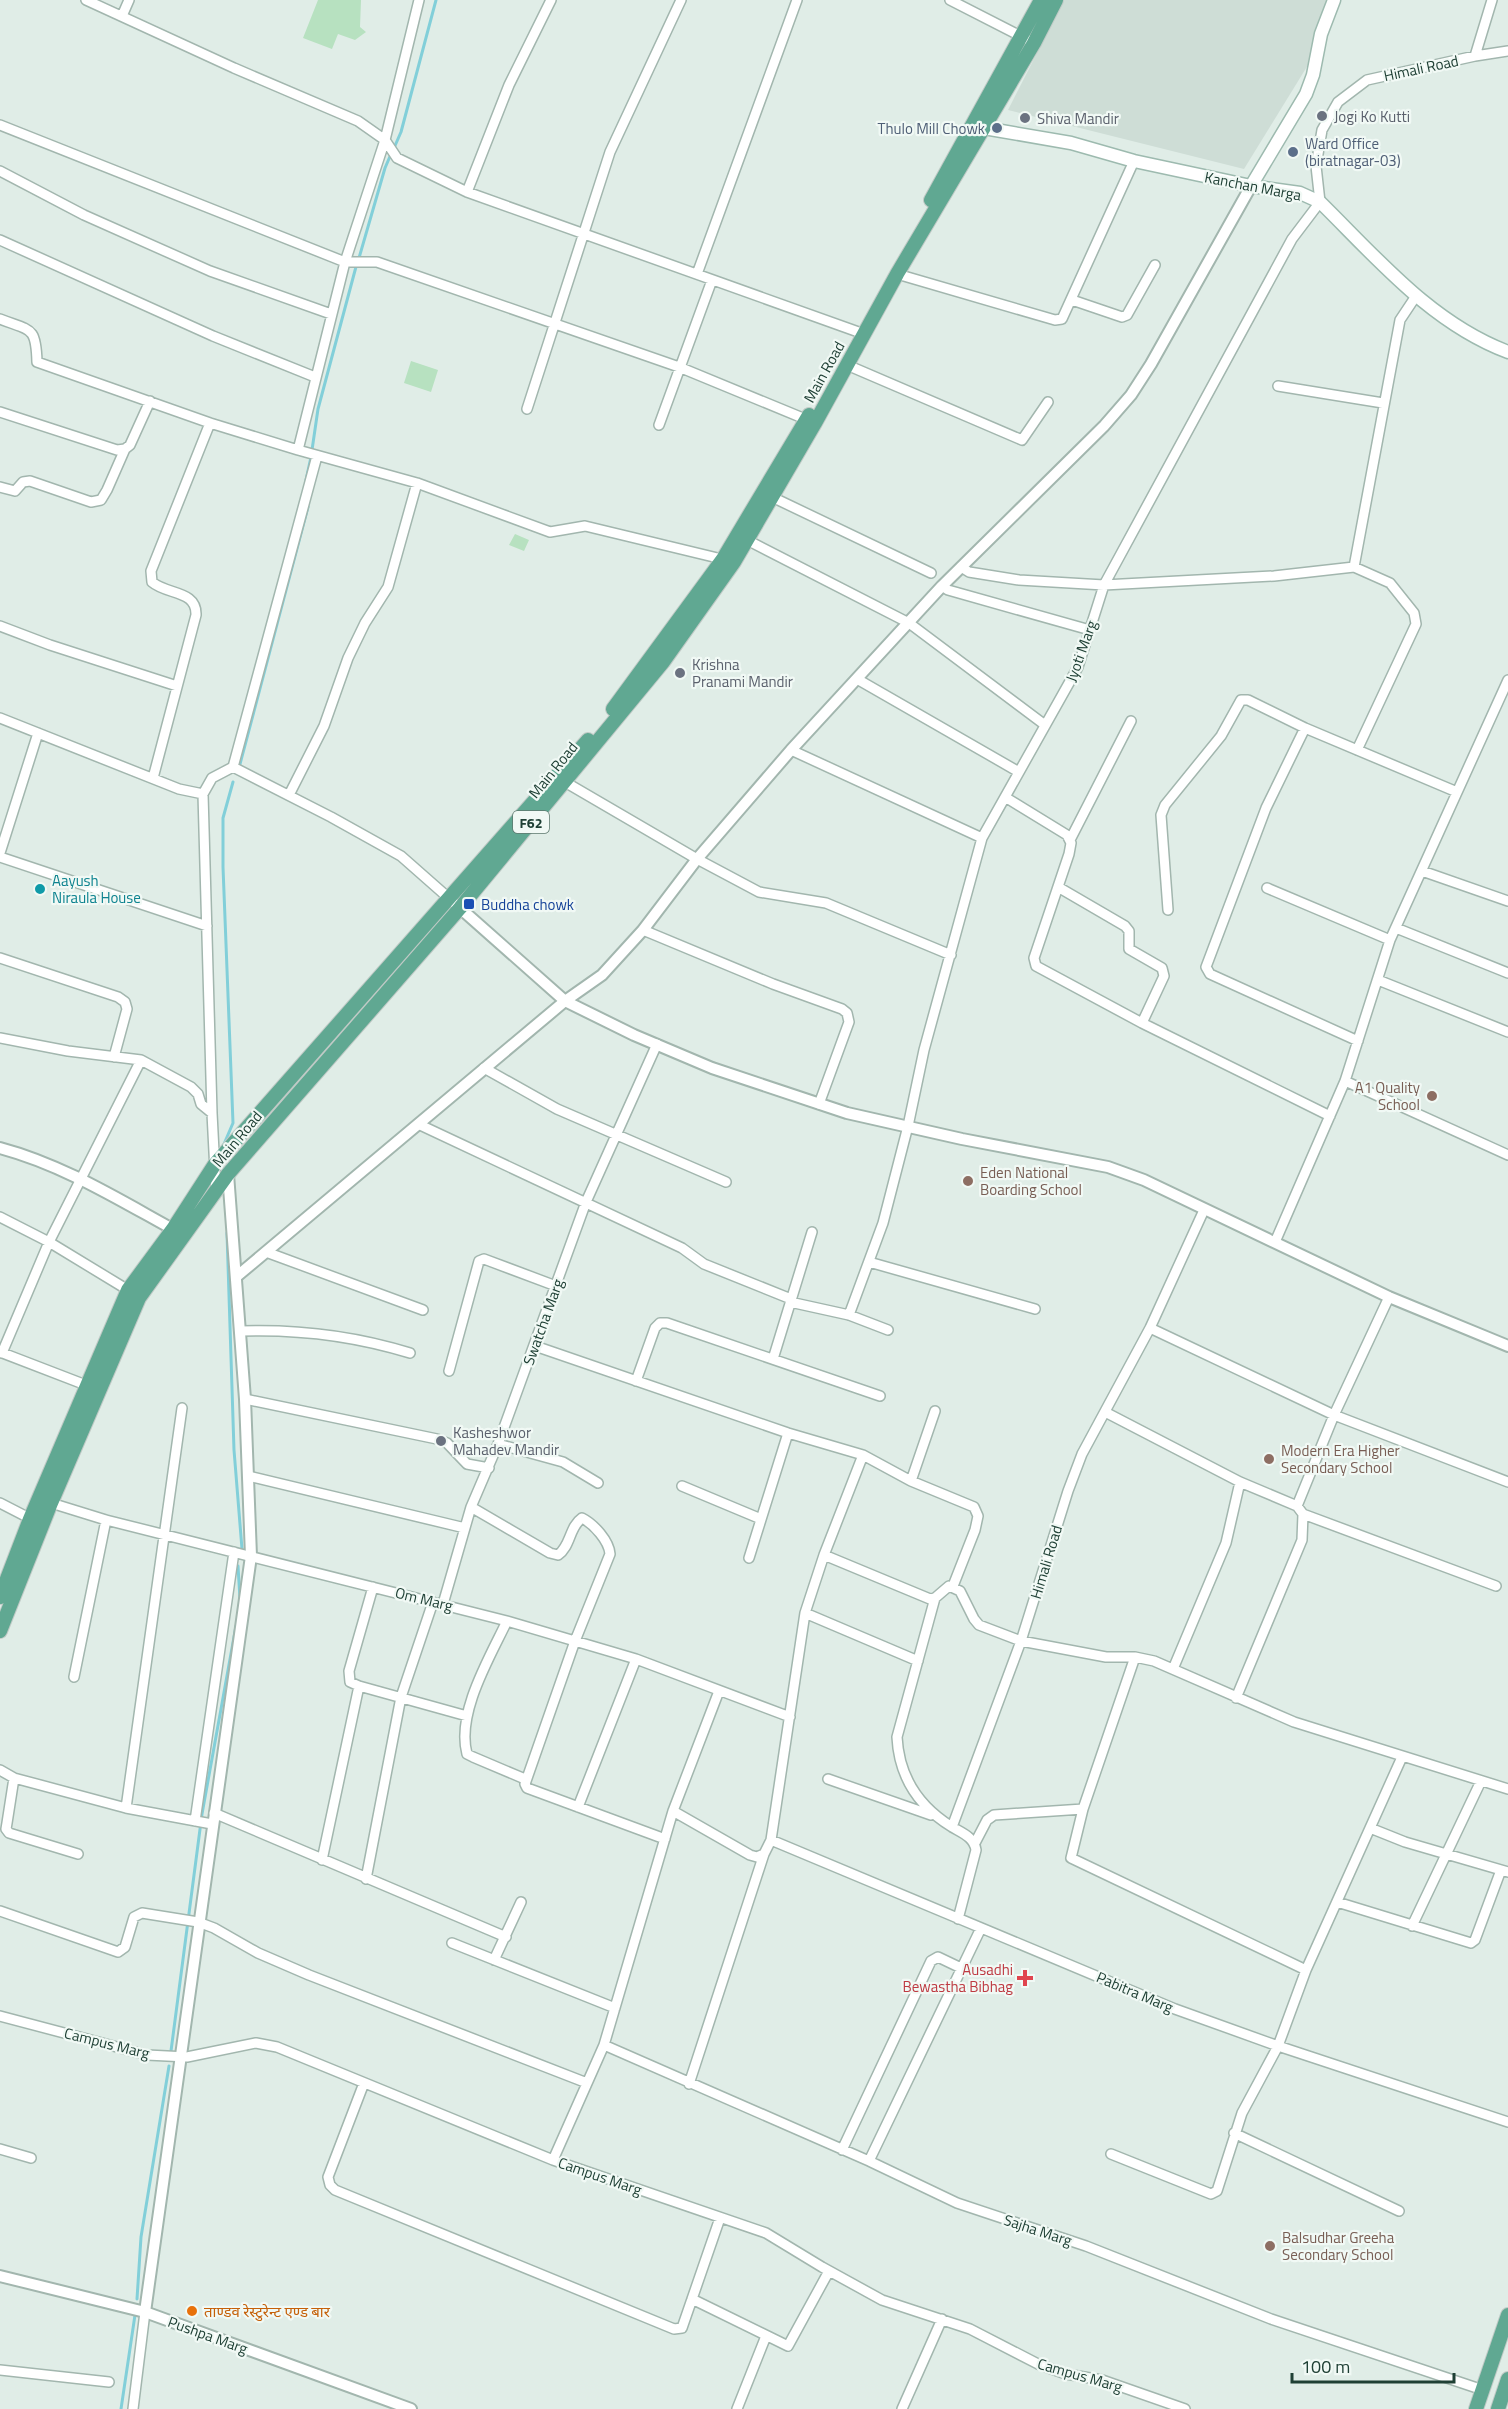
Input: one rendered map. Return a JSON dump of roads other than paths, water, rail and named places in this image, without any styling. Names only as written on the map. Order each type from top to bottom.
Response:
[{"type":"main road","name":"Main Road","points":[[1,1623],[36,1522],[51,1503],[128,1290],[216,1191],[455,903],[747,540],[811,421],[847,365],[861,333],[984,128],[1028,40],[1041,0]]},
{"type":"main road","name":"Main Road","points":[[0,1597],[36,1522],[93,1388],[139,1298],[215,1164],[565,782],[663,662],[729,561],[1028,40],[1056,0]]},
{"type":"main road","points":[[1251,186],[1306,94],[1313,75],[1321,34],[1334,0]]},
{"type":"main road","name":"Kanchan Marga","points":[[984,128],[1071,143],[1134,162],[1251,186],[1300,193],[1320,202],[1416,296],[1446,320],[1508,352]]},
{"type":"main road","points":[[1476,2409],[1508,2315]]},
{"type":"main road","points":[[1498,2409],[1508,2379]]},
{"type":"street","points":[[87,0],[234,68],[358,121],[385,140],[397,158],[467,192],[861,333]]},
{"type":"street","points":[[122,16],[129,0]]},
{"type":"street","points":[[298,450],[345,262],[385,140],[419,0]]},
{"type":"street","points":[[467,192],[509,85],[551,0]]},
{"type":"street","points":[[527,410],[610,152],[681,0]]},
{"type":"street","points":[[697,274],[797,0]]},
{"type":"street","points":[[950,0],[1028,40]]},
{"type":"street","points":[[1475,56],[1492,0]]},
{"type":"street","name":"Himali Road","points":[[1320,202],[1316,166],[1320,139],[1322,130],[1338,102],[1367,80],[1508,51]]},
{"type":"street","points":[[0,125],[345,262],[373,261],[555,323],[679,367],[811,421]]},
{"type":"street","points":[[897,274],[1055,320],[1062,319],[1134,162]]},
{"type":"street","points":[[0,171],[84,215],[210,271],[331,314]]},
{"type":"street","points":[[236,1277],[565,1001],[602,975],[643,930],[697,859],[791,750],[942,586],[1104,426],[1131,395],[1151,364],[1251,186]]},
{"type":"street","name":"Jyoti Marg","points":[[849,1315],[883,1223],[908,1126],[924,1050],[982,838],[1078,667],[1104,585],[1292,239],[1320,202]]},
{"type":"street","points":[[0,240],[213,336],[315,377]]},
{"type":"street","points":[[1072,300],[1122,317],[1127,315],[1155,265]]},
{"type":"street","points":[[659,425],[712,280]]},
{"type":"street","points":[[1354,567],[1400,320],[1416,296]]},
{"type":"street","points":[[0,319],[32,331],[36,338],[37,362],[210,423],[317,456],[417,483],[550,532],[585,526],[729,561]]},
{"type":"street","points":[[847,365],[1022,440],[1048,402]]},
{"type":"street","points":[[1278,386],[1383,403]]},
{"type":"street","points":[[0,487],[15,491],[23,482],[30,481],[91,502],[101,500],[150,401]]},
{"type":"street","points":[[0,412],[117,450],[125,449]]},
{"type":"street","points":[[153,778],[196,615],[196,606],[192,600],[158,587],[152,582],[151,571],[210,423]]},
{"type":"street","points":[[216,1191],[203,794],[212,778],[233,767],[317,456]]},
{"type":"street","points":[[289,795],[324,726],[360,631],[388,587],[417,483]]},
{"type":"street","points":[[772,497],[931,573]]},
{"type":"street","points":[[747,540],[909,623],[1045,725]]},
{"type":"street","points":[[961,567],[969,572],[1019,580],[1104,585],[1274,576],[1354,567],[1390,583],[1414,613],[1416,624],[1357,750]]},
{"type":"street","points":[[942,586],[948,590],[1090,630]]},
{"type":"street","points":[[0,626],[50,645],[177,686]]},
{"type":"street","points":[[857,679],[1019,772]]},
{"type":"street","points":[[1275,1242],[1345,1081],[1390,940],[1508,680]]},
{"type":"street","points":[[1168,910],[1161,815],[1165,805],[1221,736],[1239,702],[1248,700],[1305,728],[1457,792]]},
{"type":"street","points":[[0,718],[179,789],[203,794]]},
{"type":"street","points":[[1131,721],[1070,840],[1069,854],[1036,951],[1034,964],[1142,1023],[1330,1116]]},
{"type":"street","points":[[1305,728],[1266,808],[1206,967],[1210,974],[1358,1041]]},
{"type":"street","points":[[38,733],[0,855],[207,926]]},
{"type":"street","points":[[791,750],[982,838]]},
{"type":"street","points":[[233,767],[401,856],[565,1001],[657,1044],[712,1068],[847,1113],[962,1139],[1108,1167],[1144,1180],[1389,1297],[1508,1346]]},
{"type":"street","points":[[565,782],[697,859],[759,892],[826,903],[951,955]]},
{"type":"street","points":[[1005,797],[1066,835],[1070,840]]},
{"type":"street","points":[[1422,871],[1508,901]]},
{"type":"street","points":[[1058,887],[1125,926],[1129,931],[1129,949],[1162,968],[1164,976],[1142,1023]]},
{"type":"street","points":[[1267,888],[1390,940]]},
{"type":"street","points":[[1396,928],[1508,973]]},
{"type":"street","points":[[643,930],[773,984],[842,1009],[847,1013],[849,1022],[819,1104]]},
{"type":"street","points":[[0,958],[118,997],[125,1002],[127,1009],[114,1057]]},
{"type":"street","points":[[1378,980],[1508,1032]]},
{"type":"street","points":[[0,1038],[68,1052],[141,1060],[191,1087],[198,1094],[201,1104],[212,1113]]},
{"type":"street","name":"Swatcha Marg","points":[[366,1878],[401,1696],[438,1603],[471,1508],[489,1468],[535,1346],[586,1202],[657,1044]]},
{"type":"street","points":[[93,1388],[1,1353],[49,1242],[141,1060]]},
{"type":"street","points":[[484,1068],[557,1109],[726,1182]]},
{"type":"street","points":[[1345,1081],[1508,1155]]},
{"type":"street","points":[[418,1124],[682,1248],[704,1264],[791,1300],[849,1315],[888,1330]]},
{"type":"street","points":[[0,1148],[80,1179],[178,1232]]},
{"type":"street","points":[[205,1821],[251,1556],[245,1399],[228,1174]]},
{"type":"street","name":"Himali Road","points":[[952,1827],[1020,1641],[1082,1454],[1150,1328],[1204,1210]]},
{"type":"street","points":[[0,1217],[49,1242],[128,1290]]},
{"type":"street","points":[[772,1359],[812,1232]]},
{"type":"street","points":[[266,1252],[423,1310]]},
{"type":"street","points":[[448,1371],[479,1261],[484,1260],[556,1286]]},
{"type":"street","points":[[869,1262],[1035,1309]]},
{"type":"street","points":[[1297,1506],[1334,1415],[1389,1297]]},
{"type":"street","points":[[636,1381],[655,1328],[663,1323],[880,1396]]},
{"type":"street","points":[[1150,1328],[1334,1415],[1508,1482]]},
{"type":"street","points":[[240,1331],[284,1330],[390,1347],[410,1353]]},
{"type":"street","points":[[535,1346],[788,1433],[863,1455],[912,1481],[974,1507],[978,1516],[975,1530],[953,1586]]},
{"type":"street","points":[[245,1399],[437,1439],[447,1443],[467,1464],[489,1468]]},
{"type":"street","points":[[126,1808],[182,1408]]},
{"type":"street","points":[[912,1481],[935,1411]]},
{"type":"street","points":[[1105,1412],[1240,1482],[1297,1506],[1303,1514],[1496,1586]]},
{"type":"street","points":[[749,1558],[788,1433]]},
{"type":"street","points":[[498,1444],[563,1462],[598,1483]]},
{"type":"street","points":[[689,2084],[764,1854],[771,1840],[805,1613],[824,1555],[863,1455]]},
{"type":"street","points":[[248,1476],[465,1528]]},
{"type":"street","points":[[1173,1669],[1226,1543],[1240,1482]]},
{"type":"street","points":[[682,1486],[761,1519]]},
{"type":"street","points":[[0,1503],[36,1522]]},
{"type":"street","name":"Om Marg","points":[[51,1503],[106,1520],[507,1621],[636,1659],[790,1717]]},
{"type":"street","points":[[471,1508],[550,1553],[558,1555],[563,1551],[577,1522],[582,1518],[588,1521],[609,1546],[610,1554],[575,1641],[525,1779],[527,1788],[665,1839]]},
{"type":"street","points":[[1236,1698],[1302,1540],[1303,1514]]},
{"type":"street","points":[[74,1677],[106,1520]]},
{"type":"street","points":[[133,2409],[198,1922],[205,1821],[234,1552]]},
{"type":"street","points":[[824,1555],[926,1598],[935,1598]]},
{"type":"street","points":[[933,1816],[912,1790],[898,1757],[897,1737],[935,1598],[946,1587],[953,1586],[960,1591],[979,1625],[1020,1641],[1106,1657],[1135,1657],[1173,1669],[1294,1722],[1508,1789]]},
{"type":"street","points":[[373,1587],[349,1671],[350,1682],[467,1716]]},
{"type":"street","points":[[805,1613],[918,1661]]},
{"type":"street","points":[[507,1621],[468,1708],[465,1747],[467,1754],[525,1779]]},
{"type":"street","points":[[1135,1657],[1083,1809],[1071,1851],[1072,1860],[1306,1970]]},
{"type":"street","points":[[578,1807],[636,1659]]},
{"type":"street","points":[[322,1860],[359,1686]]},
{"type":"street","points":[[554,2160],[604,2045],[674,1811],[718,1691]]},
{"type":"street","points":[[1112,2154],[1210,2194],[1217,2191],[1242,2113],[1278,2046],[1306,1970],[1402,1757]]},
{"type":"street","points":[[0,1770],[14,1778],[126,1808],[205,1821],[322,1860],[506,1937]]},
{"type":"street","points":[[14,1778],[6,1829],[9,1833],[78,1854]]},
{"type":"street","points":[[828,1779],[933,1816],[975,1843]]},
{"type":"street","points":[[1412,1926],[1481,1781]]},
{"type":"street","points":[[958,1919],[976,1850],[975,1843],[987,1820],[994,1815],[1083,1809]]},
{"type":"street","points":[[674,1811],[750,1855],[757,1857],[764,1854]]},
{"type":"street","points":[[1337,1902],[1472,1943],[1505,1871],[1405,1842],[1370,1828]]},
{"type":"street","name":"Pabitra Marg","points":[[771,1840],[1175,2009],[1278,2046],[1508,2122]]},
{"type":"street","points":[[494,1960],[521,1902]]},
{"type":"street","points":[[0,1911],[118,1952],[124,1947],[134,1917],[142,1913],[198,1922],[230,1936],[258,1953],[309,1975],[587,2083]]},
{"type":"street","points":[[868,2161],[981,1928]]},
{"type":"street","points":[[452,1943],[615,2008]]},
{"type":"street","points":[[842,2150],[931,1961],[938,1957],[962,1968]]},
{"type":"street","name":"Campus Marg","points":[[0,2016],[147,2055],[180,2056],[256,2043],[267,2044],[554,2160],[766,2232],[882,2300],[970,2329],[1038,2364],[1066,2374],[1102,2380],[1185,2409]]},
{"type":"street","name":"Sajha Marg","points":[[604,2045],[868,2161],[957,2203],[1086,2246],[1270,2319],[1483,2390]]},
{"type":"street","points":[[364,2083],[328,2177],[330,2185],[335,2190],[674,2329],[682,2328],[720,2218]]},
{"type":"street","points":[[1234,2133],[1399,2211]]},
{"type":"street","points":[[0,2149],[31,2158]]},
{"type":"street","points":[[692,2299],[784,2345],[789,2345],[829,2271]]},
{"type":"street","name":"Pushpa Marg","points":[[0,2276],[145,2312],[411,2409]]},
{"type":"street","points":[[902,2409],[942,2319]]},
{"type":"street","points":[[737,2409],[766,2336]]},
{"type":"street","points":[[0,2370],[109,2382]]},
{"type":"waterway","points":[[394,148],[401,132],[436,0]]},
{"type":"waterway","points":[[359,258],[391,154]]},
{"type":"waterway","points":[[312,450],[318,409],[357,263]]},
{"type":"waterway","points":[[306,480],[311,457]]},
{"type":"waterway","points":[[240,764],[308,507]]},
{"type":"waterway","points":[[224,1144],[233,1123],[223,818],[233,782]]},
{"type":"waterway","points":[[227,1233],[234,1450],[242,1549]]},
{"type":"waterway","points":[[238,1566],[240,1599]]},
{"type":"waterway","points":[[171,2051],[202,1814],[236,1626]]},
{"type":"waterway","points":[[137,2299],[141,2237],[169,2066]]},
{"type":"waterway","points":[[121,2409],[135,2315]]},
{"type":"place","name":"Jogi Ko Kutti","points":[[1322,116]]},
{"type":"place","name":"Shiva Mandir","points":[[1025,118]]},
{"type":"place","name":"Thulo Mill Chowk","points":[[997,128]]},
{"type":"place","name":"Ward Office (biratnagar-03)","points":[[1293,152]]},
{"type":"place","name":"Krishna Pranami Mandir","points":[[680,673]]},
{"type":"place","name":"Aayush Niraula House","points":[[40,889]]},
{"type":"place","name":"Buddha chowk","points":[[469,904]]},
{"type":"place","name":"A1 Quality School","points":[[1432,1096]]},
{"type":"place","name":"Eden National Boarding School","points":[[968,1181]]},
{"type":"place","name":"Kasheshwor Mahadev Mandir","points":[[441,1441]]},
{"type":"place","name":"Modern Era Higher Secondary School","points":[[1269,1459]]},
{"type":"place","name":"Ausadhi Bewastha Bibhag","points":[[1025,1978]]},
{"type":"place","name":"Balsudhar Greeha Secondary School","points":[[1270,2246]]},
{"type":"place","name":"ताण्डव रेस्टुरेन्ट एण्ड बार","points":[[192,2311]]}]
